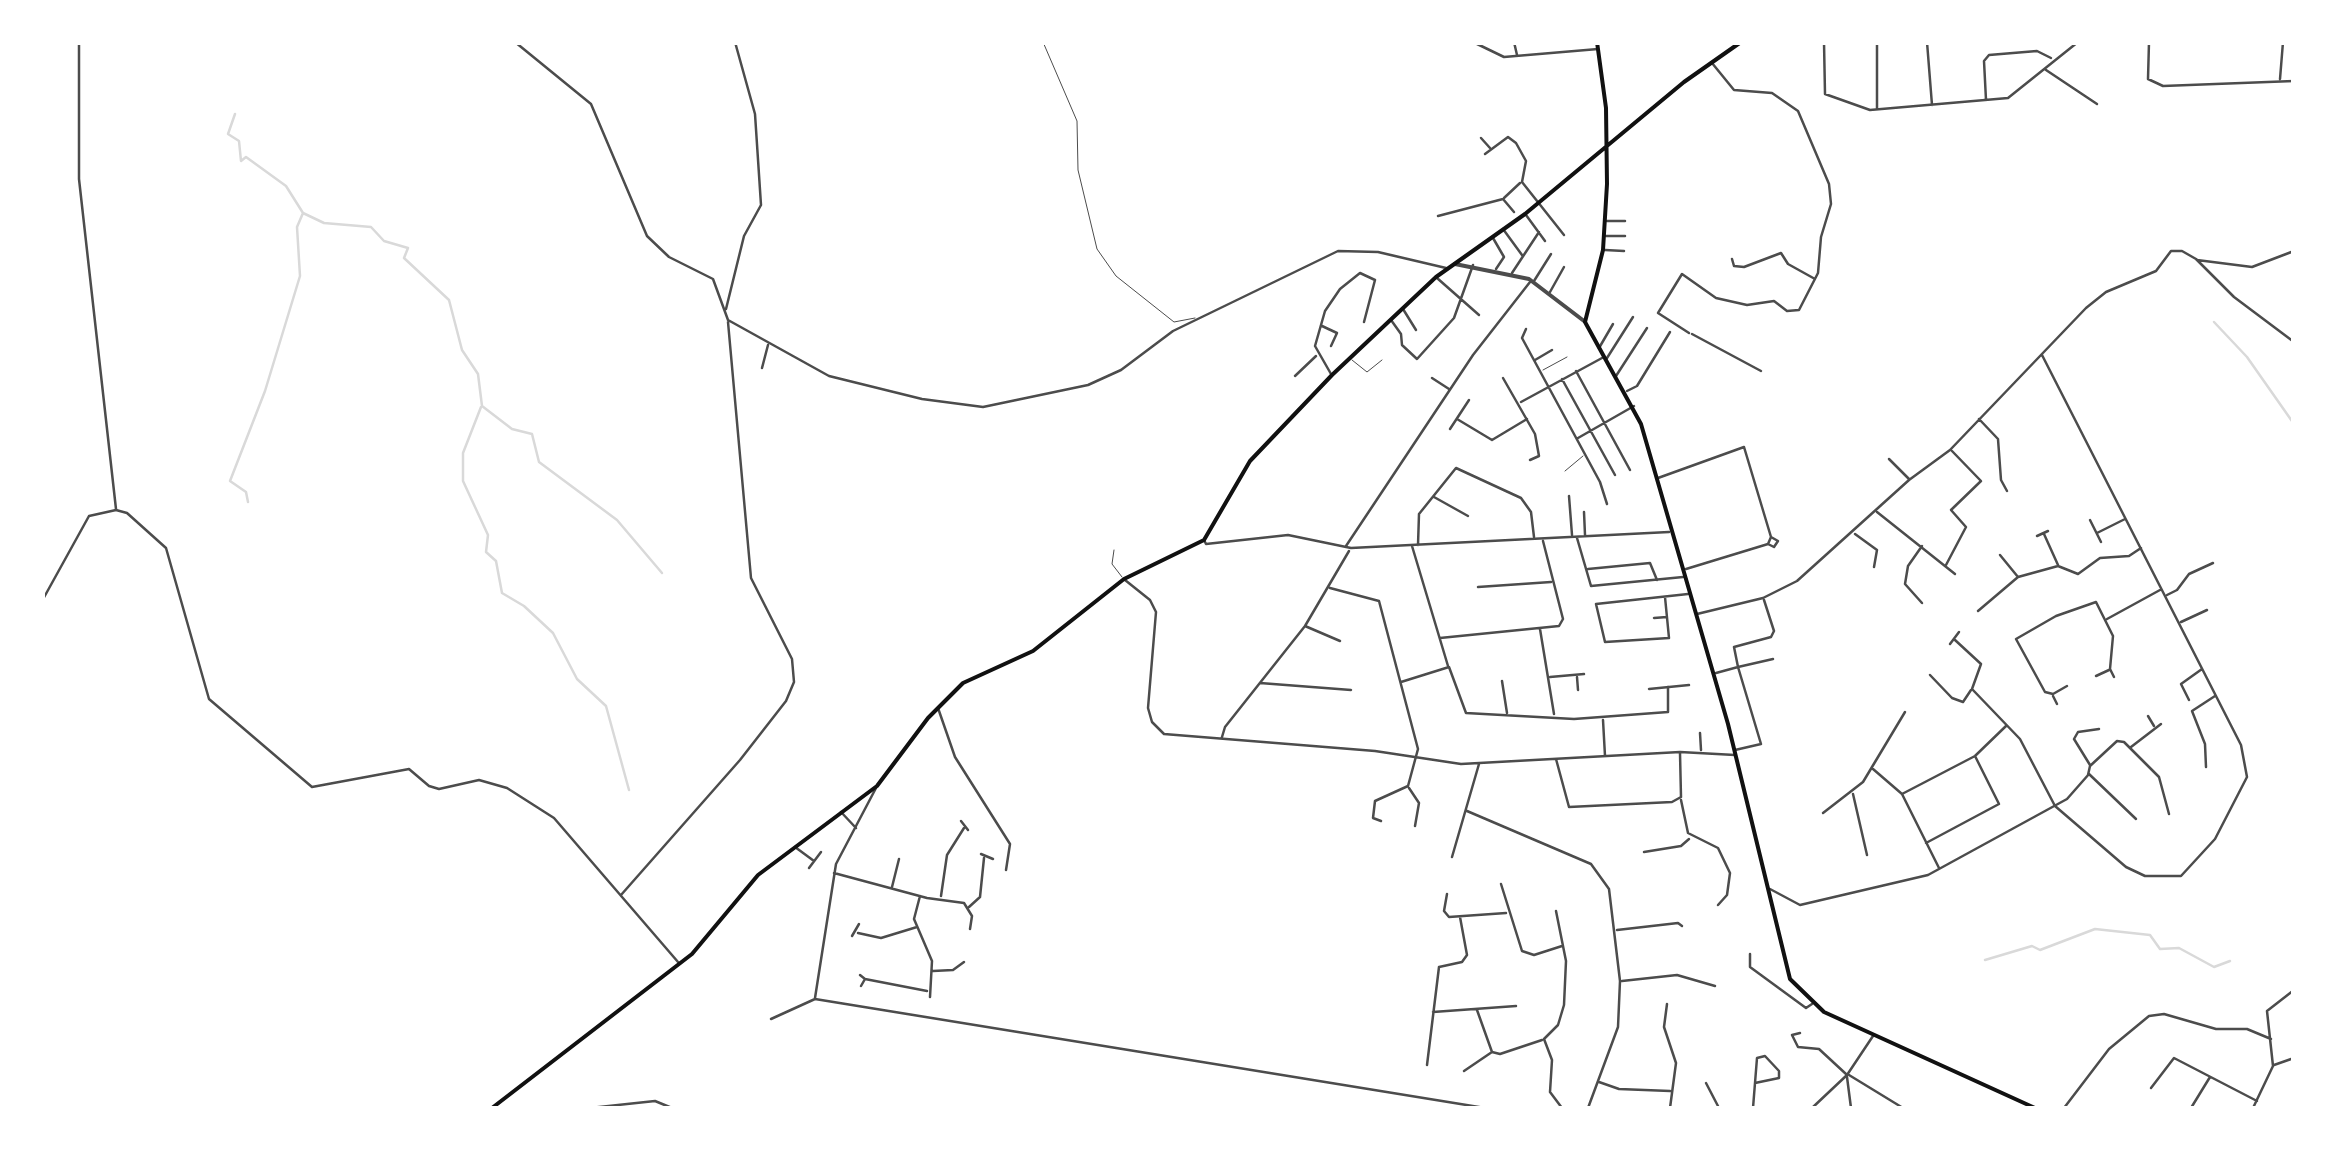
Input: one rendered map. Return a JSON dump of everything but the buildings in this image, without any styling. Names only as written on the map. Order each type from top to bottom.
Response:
[{"type":"main road","points":[[496,1108],[679,964],[758,876],[877,786],[938,707],[963,683],[1033,651],[1124,579],[1204,540],[1250,460],[1390,319],[1436,277],[1526,214],[1606,144],[1742,42]]},
{"type":"main road","points":[[1598,46],[1606,144],[1605,221],[1603,250],[1585,322],[1634,406],[1736,752],[1790,978],[1812,1004],[2035,1108]]},
{"type":"street","points":[[79,42],[80,182],[116,510]]},
{"type":"street","points":[[515,42],[592,104],[647,236],[669,257],[713,278],[728,320],[752,578],[792,659],[794,682],[768,726],[620,896]]},
{"type":"street","points":[[726,311],[744,236],[761,205],[755,114],[735,42]]},
{"type":"street","points":[[1473,42],[1504,56],[1598,46]]},
{"type":"street","points":[[1514,42],[1517,56]]},
{"type":"street","points":[[1824,42],[1825,94],[1877,110],[2008,98],[2078,42]]},
{"type":"street","points":[[1877,42],[1877,110]]},
{"type":"street","points":[[1927,42],[1932,106]]},
{"type":"street","points":[[2149,42],[2148,79],[2163,86],[2294,82]]},
{"type":"street","points":[[2280,80],[2281,43]]},
{"type":"street","points":[[1986,102],[1984,61],[1989,54],[2038,51],[2053,60]]},
{"type":"street","points":[[1712,63],[1734,90],[1758,90],[1786,100],[1807,127],[1831,190],[1816,279],[1803,306],[1791,313],[1774,301],[1747,305],[1716,298],[1682,274],[1658,313],[1761,371]]},
{"type":"street","points":[[2044,68],[2076,94],[2093,97]]},
{"type":"street","points":[[2093,97],[2098,90]]},
{"type":"street","points":[[2093,97],[2097,104]]},
{"type":"street","points":[[1438,216],[1503,199],[1522,182],[1526,161],[1516,143],[1508,137],[1485,154]]},
{"type":"street","points":[[1481,138],[1492,149]]},
{"type":"street","points":[[1522,182],[1564,235]]},
{"type":"street","points":[[1503,199],[1514,212]]},
{"type":"street","points":[[1526,214],[1546,242]]},
{"type":"street","points":[[1605,221],[1625,222]]},
{"type":"street","points":[[1503,230],[1523,256]]},
{"type":"street","points":[[1511,274],[1539,232]]},
{"type":"street","points":[[1604,236],[1625,236]]},
{"type":"street","points":[[1492,237],[1504,256],[1495,270]]},
{"type":"street","points":[[728,320],[829,376],[963,406],[1022,401],[1107,377],[1198,318],[1345,250],[1388,253],[1447,269]]},
{"type":"street","points":[[1603,250],[1624,251]]},
{"type":"street","points":[[1696,614],[1763,598],[1798,581],[1910,480],[1950,450],[2106,292],[2156,271],[2176,250],[2196,260],[2234,297],[2294,342]]},
{"type":"street","points":[[2196,260],[2252,268],[2294,251]]},
{"type":"street","points":[[1734,266],[1744,267],[1781,253],[1788,264],[1816,279]]},
{"type":"street","points":[[1222,739],[1225,726],[1305,626],[1330,588],[1348,548],[1450,390],[1551,254]]},
{"type":"street","points":[[1732,258],[1734,266]]},
{"type":"street","points":[[1455,264],[1495,270],[1532,282],[1585,322]]},
{"type":"street","points":[[1390,319],[1412,357],[1418,358],[1464,299],[1472,265]]},
{"type":"street","points":[[1730,270],[1734,266]]},
{"type":"street","points":[[1549,295],[1564,267]]},
{"type":"street","points":[[1296,376],[1317,355],[1324,311],[1350,279],[1360,273],[1377,279],[1364,322]]},
{"type":"street","points":[[1436,277],[1479,316]]},
{"type":"street","points":[[1402,308],[1416,330]]},
{"type":"street","points":[[1520,402],[1604,359],[1634,318]]},
{"type":"street","points":[[1598,349],[1613,324]]},
{"type":"street","points":[[1322,326],[1337,333],[1331,346]]},
{"type":"street","points":[[1526,328],[1522,338],[1586,454],[1607,504]]},
{"type":"street","points":[[1616,376],[1646,328]]},
{"type":"street","points":[[1627,391],[1637,386],[1670,332]]},
{"type":"street","points":[[762,368],[768,344]]},
{"type":"street","points":[[1534,360],[1552,350]]},
{"type":"street","points":[[1317,355],[1332,375]]},
{"type":"street","points":[[1972,689],[2020,739],[2055,806],[2126,868],[2166,879],[2181,876],[2215,839],[2247,777],[2241,745],[2042,356]]},
{"type":"street","points":[[1576,371],[1630,470]]},
{"type":"street","points":[[1432,378],[1450,390]]},
{"type":"street","points":[[1503,378],[1527,419],[1538,456],[1530,460]]},
{"type":"street","points":[[1562,379],[1615,475]]},
{"type":"street","points":[[1450,429],[1468,400]]},
{"type":"street","points":[[1577,438],[1634,406]]},
{"type":"street","points":[[1457,419],[1492,440],[1527,419]]},
{"type":"street","points":[[1979,419],[1998,439],[2001,480],[2007,491]]},
{"type":"street","points":[[1570,496],[1575,537],[1591,586],[1658,580],[1778,544],[1771,537],[1744,447],[1656,478]]},
{"type":"street","points":[[1946,564],[1966,527],[1950,510],[1980,480],[1950,450]]},
{"type":"street","points":[[1889,459],[1910,480]]},
{"type":"street","points":[[1534,538],[1531,512],[1521,498],[1461,469],[1452,471],[1417,517],[1415,546],[1466,713],[1603,718],[1668,712],[1668,687]]},
{"type":"street","points":[[1432,496],[1468,516]]},
{"type":"street","points":[[42,602],[89,516],[116,510],[144,524],[166,548],[209,699],[312,788],[409,769],[429,786],[439,788],[493,782],[554,818],[679,964]]},
{"type":"street","points":[[1876,511],[1955,574]]},
{"type":"street","points":[[1584,512],[1584,536]]},
{"type":"street","points":[[1459,520],[1462,513]]},
{"type":"street","points":[[2096,533],[2125,519]]},
{"type":"street","points":[[2090,520],[2101,542]]},
{"type":"street","points":[[1501,530],[1503,540]]},
{"type":"street","points":[[1204,540],[1206,544],[1288,535],[1348,548],[1671,532]]},
{"type":"street","points":[[1853,533],[1877,550],[1874,567]]},
{"type":"street","points":[[2036,536],[2046,533],[2058,566]]},
{"type":"street","points":[[1768,544],[1771,537]]},
{"type":"street","points":[[1440,638],[1540,629],[1562,622],[1543,538]]},
{"type":"street","points":[[1922,546],[1908,566],[1905,584],[1922,603]]},
{"type":"street","points":[[1978,612],[2018,577],[2058,566],[2078,574],[2100,558],[2129,556],[2140,548]]},
{"type":"street","points":[[2000,554],[2018,577]]},
{"type":"street","points":[[1586,569],[1650,562],[1658,580]]},
{"type":"street","points":[[2165,596],[2178,590],[2189,574],[2214,563]]},
{"type":"street","points":[[1124,579],[1150,600],[1156,612],[1148,708],[1152,722],[1164,734],[1479,764],[1736,752],[1761,744],[1733,648],[1771,637],[1774,631],[1763,598]]},
{"type":"street","points":[[1478,588],[1554,582]]},
{"type":"street","points":[[1330,588],[1379,601],[1418,759],[1408,786],[1398,794],[1379,798],[1370,818],[1381,821]]},
{"type":"street","points":[[2105,620],[2161,589]]},
{"type":"street","points":[[1665,597],[1669,638],[1608,644],[1596,604],[1690,593]]},
{"type":"street","points":[[2066,686],[2053,694],[2046,692],[2016,640],[2056,616],[2096,602],[2113,636],[2110,669],[2114,677]]},
{"type":"street","points":[[2179,623],[2207,610]]},
{"type":"street","points":[[1654,618],[1667,617]]},
{"type":"street","points":[[1305,626],[1340,641]]},
{"type":"street","points":[[1540,629],[1554,716]]},
{"type":"street","points":[[1950,644],[1958,632]]},
{"type":"street","points":[[1930,675],[1940,682],[1946,695],[1963,702],[1980,664],[1955,640]]},
{"type":"street","points":[[1714,673],[1772,660]]},
{"type":"street","points":[[1401,682],[1449,667]]},
{"type":"street","points":[[2096,676],[2110,669]]},
{"type":"street","points":[[2189,700],[2181,684],[2203,669]]},
{"type":"street","points":[[1548,677],[1584,674]]},
{"type":"street","points":[[1576,675],[1578,690]]},
{"type":"street","points":[[1502,680],[1507,712]]},
{"type":"street","points":[[1260,683],[1351,690]]},
{"type":"street","points":[[1649,689],[1689,684]]},
{"type":"street","points":[[2053,694],[2057,704]]},
{"type":"street","points":[[1941,701],[1946,695]]},
{"type":"street","points":[[2206,767],[2205,744],[2192,711],[2217,696]]},
{"type":"street","points":[[938,707],[954,757],[1010,844],[1006,870]]},
{"type":"street","points":[[1823,813],[1853,793],[1905,712]]},
{"type":"street","points":[[2148,716],[2155,728]]},
{"type":"street","points":[[1603,718],[1605,756]]},
{"type":"street","points":[[2130,748],[2162,724]]},
{"type":"street","points":[[1902,794],[1975,756],[2007,725]]},
{"type":"street","points":[[2090,766],[2074,739],[2078,732],[2099,730]]},
{"type":"street","points":[[1700,732],[1702,751]]},
{"type":"street","points":[[1770,889],[1800,905],[1898,885],[1940,870],[2055,806],[2118,741],[2158,776],[2169,814]]},
{"type":"street","points":[[1680,752],[1681,797],[1691,837]]},
{"type":"street","points":[[1926,844],[1999,804],[1975,756]]},
{"type":"street","points":[[1556,759],[1569,806],[1672,802],[1681,797]]},
{"type":"street","points":[[1452,858],[1479,764]]},
{"type":"street","points":[[1872,768],[1902,794],[1940,870]]},
{"type":"street","points":[[2087,776],[2136,818]]},
{"type":"street","points":[[815,1000],[814,980],[834,873],[877,786]]},
{"type":"street","points":[[1408,786],[1420,804],[1415,826]]},
{"type":"street","points":[[1853,793],[1867,855]]},
{"type":"street","points":[[2166,808],[2174,806]]},
{"type":"street","points":[[1467,811],[1591,864],[1609,888],[1620,981],[1615,1045],[1588,1108]]},
{"type":"street","points":[[841,812],[857,828]]},
{"type":"street","points":[[941,898],[947,854],[966,829],[961,822]]},
{"type":"street","points":[[674,836],[680,843]]},
{"type":"street","points":[[1644,852],[1680,846],[1691,837],[1710,840],[1730,873],[1727,895],[1718,905]]},
{"type":"street","points":[[796,847],[814,861]]},
{"type":"street","points":[[809,868],[821,852]]},
{"type":"street","points":[[969,908],[980,898],[982,856],[993,860]]},
{"type":"street","points":[[892,888],[898,860]]},
{"type":"street","points":[[834,873],[969,908]]},
{"type":"street","points":[[1500,884],[1517,946],[1528,954],[1564,945]]},
{"type":"street","points":[[1447,894],[1444,911],[1449,917],[1507,912]]},
{"type":"street","points":[[920,896],[917,927],[931,955],[927,991],[930,998]]},
{"type":"street","points":[[964,921],[970,926],[969,908]]},
{"type":"street","points":[[1464,1071],[1492,1052],[1500,1054],[1544,1040],[1558,1025],[1563,1012],[1564,945],[1556,910]]},
{"type":"street","points":[[1427,1065],[1439,966],[1462,962],[1467,956],[1460,917]]},
{"type":"street","points":[[1616,930],[1678,922],[1682,926]]},
{"type":"street","points":[[859,924],[855,934],[882,938],[917,927]]},
{"type":"street","points":[[1750,954],[1750,967],[1806,1008],[1812,1004]]},
{"type":"street","points":[[931,970],[944,972],[964,962]]},
{"type":"street","points":[[958,966],[965,974]]},
{"type":"street","points":[[860,975],[927,991]]},
{"type":"street","points":[[1620,981],[1677,975],[1715,986]]},
{"type":"street","points":[[861,986],[866,978]]},
{"type":"street","points":[[2253,1108],[2273,1066],[2267,1010],[2294,990]]},
{"type":"street","points":[[771,1019],[815,1000],[1486,1108]]},
{"type":"street","points":[[1666,1004],[1664,1026],[1676,1063],[1670,1108]]},
{"type":"street","points":[[1432,1012],[1516,1006]]},
{"type":"street","points":[[1477,1010],[1492,1052]]},
{"type":"street","points":[[2064,1108],[2116,1042],[2150,1016],[2164,1014],[2216,1028],[2247,1029],[2271,1039]]},
{"type":"street","points":[[1800,1033],[1792,1036],[1798,1047],[1819,1049],[1847,1075],[1903,1108]]},
{"type":"street","points":[[1812,1108],[1847,1075],[1874,1034]]},
{"type":"street","points":[[1544,1040],[1552,1060],[1550,1092],[1562,1108]]},
{"type":"street","points":[[1753,1108],[1755,1082],[1757,1058],[1765,1056],[1779,1071],[1779,1078],[1755,1082]]},
{"type":"street","points":[[2151,1088],[2174,1058],[2257,1101]]},
{"type":"street","points":[[2273,1066],[2294,1058]]},
{"type":"street","points":[[2150,1074],[2158,1078]]},
{"type":"street","points":[[1847,1075],[1851,1108]]},
{"type":"street","points":[[2191,1108],[2211,1076]]},
{"type":"street","points":[[1598,1082],[1619,1089],[1671,1092]]},
{"type":"street","points":[[1706,1083],[1719,1108]]},
{"type":"street","points":[[590,1108],[655,1101],[672,1108]]},
{"type":"lane","points":[[1044,42],[1077,122],[1078,170],[1097,248],[1116,276],[1174,322],[1198,318]]},
{"type":"lane","points":[[1540,372],[1567,357]]},
{"type":"lane","points":[[1350,358],[1367,372],[1382,360]]},
{"type":"lane","points":[[1565,471],[1586,454]]},
{"type":"lane","points":[[1114,550],[1112,564],[1124,579]]},
{"type":"waterway","points":[[235,114],[228,134],[239,141],[241,161],[246,157],[286,186],[303,213],[324,223],[371,227],[384,241],[408,248],[404,258],[449,300],[462,350],[478,374],[482,406],[512,429],[532,434],[539,462],[617,520],[662,573]]},
{"type":"waterway","points":[[248,502],[246,492],[230,481],[265,391],[300,276],[297,227],[303,213]]},
{"type":"waterway","points":[[2214,322],[2247,357],[2294,424]]},
{"type":"waterway","points":[[481,407],[463,453],[463,481],[488,535],[486,552],[496,561],[502,593],[524,606],[553,633],[577,679],[606,706],[629,790]]},
{"type":"waterway","points":[[1985,960],[2032,946],[2040,950],[2095,929],[2150,935],[2160,949],[2179,948],[2214,967],[2230,961]]}]
